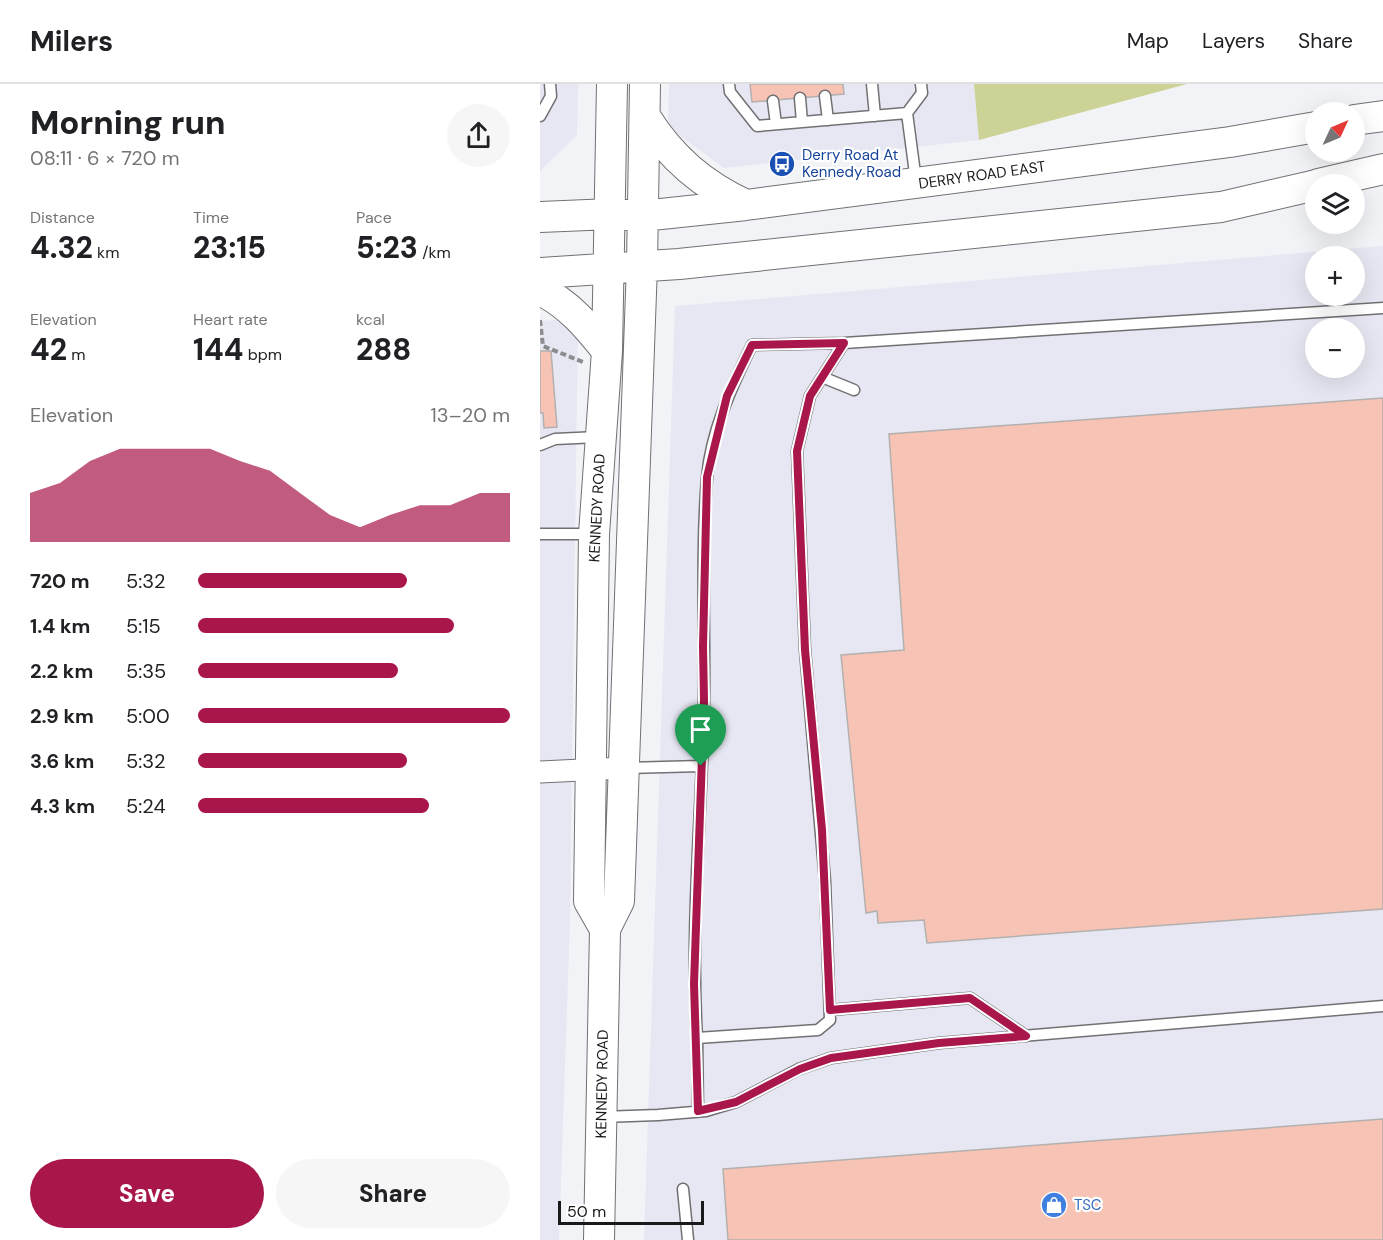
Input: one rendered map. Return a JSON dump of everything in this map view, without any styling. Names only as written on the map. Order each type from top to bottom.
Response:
[{"type":"main road","name":"KENNEDY ROAD","points":[[605,929],[589,901],[594,534],[601,437],[595,357],[609,267],[612,84]]},
{"type":"main road","name":"KENNEDY ROAD","points":[[599,1240],[605,929],[619,901],[642,265],[645,84]]},
{"type":"main road","points":[[1365,118],[1383,116]]},
{"type":"main road","points":[[646,118],[658,137],[687,169],[706,184],[746,205]]},
{"type":"main road","name":"DERRY ROAD EAST","points":[[540,217],[611,214],[642,216],[746,205],[1230,142],[1305,129]]},
{"type":"main road","points":[[1362,174],[1383,169]]},
{"type":"main road","points":[[540,273],[679,264],[1221,207],[1305,188]]},
{"type":"main road","points":[[540,290],[559,299],[587,327],[595,357]]},
{"type":"street","points":[[540,772],[623,768]]},
{"type":"lane","points":[[540,116],[551,96],[550,84]]},
{"type":"lane","points":[[729,84],[730,92],[757,126],[907,113]]},
{"type":"lane","points":[[872,84],[875,116]]},
{"type":"lane","points":[[917,184],[907,113],[922,93],[921,84]]},
{"type":"lane","points":[[825,96],[828,120]]},
{"type":"lane","points":[[800,98],[802,122]]},
{"type":"lane","points":[[773,100],[776,124]]},
{"type":"lane","points":[[698,1111],[694,962],[707,477],[727,396],[752,345],[844,343],[1383,308]]},
{"type":"lane","points":[[697,1038],[818,1030],[830,1020],[825,871],[805,650],[797,451],[810,396],[844,343]]},
{"type":"lane","points":[[822,377],[854,390]]},
{"type":"lane","points":[[540,445],[555,439],[601,437]]},
{"type":"lane","points":[[540,534],[594,534]]},
{"type":"lane","points":[[623,768],[701,766]]},
{"type":"lane","points":[[830,1010],[970,998],[1026,1036]]},
{"type":"lane","points":[[602,1117],[658,1116],[698,1111],[736,1102],[800,1069],[831,1058],[939,1043],[1383,1006]]},
{"type":"lane","points":[[684,1189],[688,1240]]},
{"type":"path","points":[[540,320],[543,346],[595,357]]},
{"type":"shaded area","points":[[540,84],[578,84],[577,135],[540,171]]},
{"type":"shaded area","points":[[669,84],[974,84],[979,140],[724,168],[668,127]]},
{"type":"shaded area","points":[[1383,246],[1383,1240],[644,1240],[675,306],[1305,253],[1305,306],[1365,306],[1365,248]]},
{"type":"shaded area","points":[[578,318],[570,919],[559,1240],[540,1240],[540,321]]},
{"type":"green space","points":[[974,84],[1187,84],[979,140]]},
{"type":"building","points":[[750,84],[843,84],[844,94],[752,102]]},
{"type":"building","points":[[540,351],[551,351],[557,427],[544,428],[543,413],[540,413]]},
{"type":"building","points":[[1383,398],[1383,909],[927,943],[924,920],[878,923],[877,911],[866,913],[841,655],[904,650],[889,434]]},
{"type":"building","name":"TSC","points":[[1383,1119],[1383,1240],[728,1240],[723,1169]]},
{"type":"place","name":"Derry Road At Kennedy Road","points":[[782,164]]},
{"type":"place","name":"TSC","points":[[1054,1205]]},
{"type":"route","points":[[844,343],[810,396],[797,451],[805,650],[822,830],[830,1010],[970,998],[1026,1036],[939,1043],[831,1058],[800,1069],[736,1102],[706,1111],[698,1111],[694,984],[701,766],[707,477],[727,396],[752,345],[844,343]]}]
